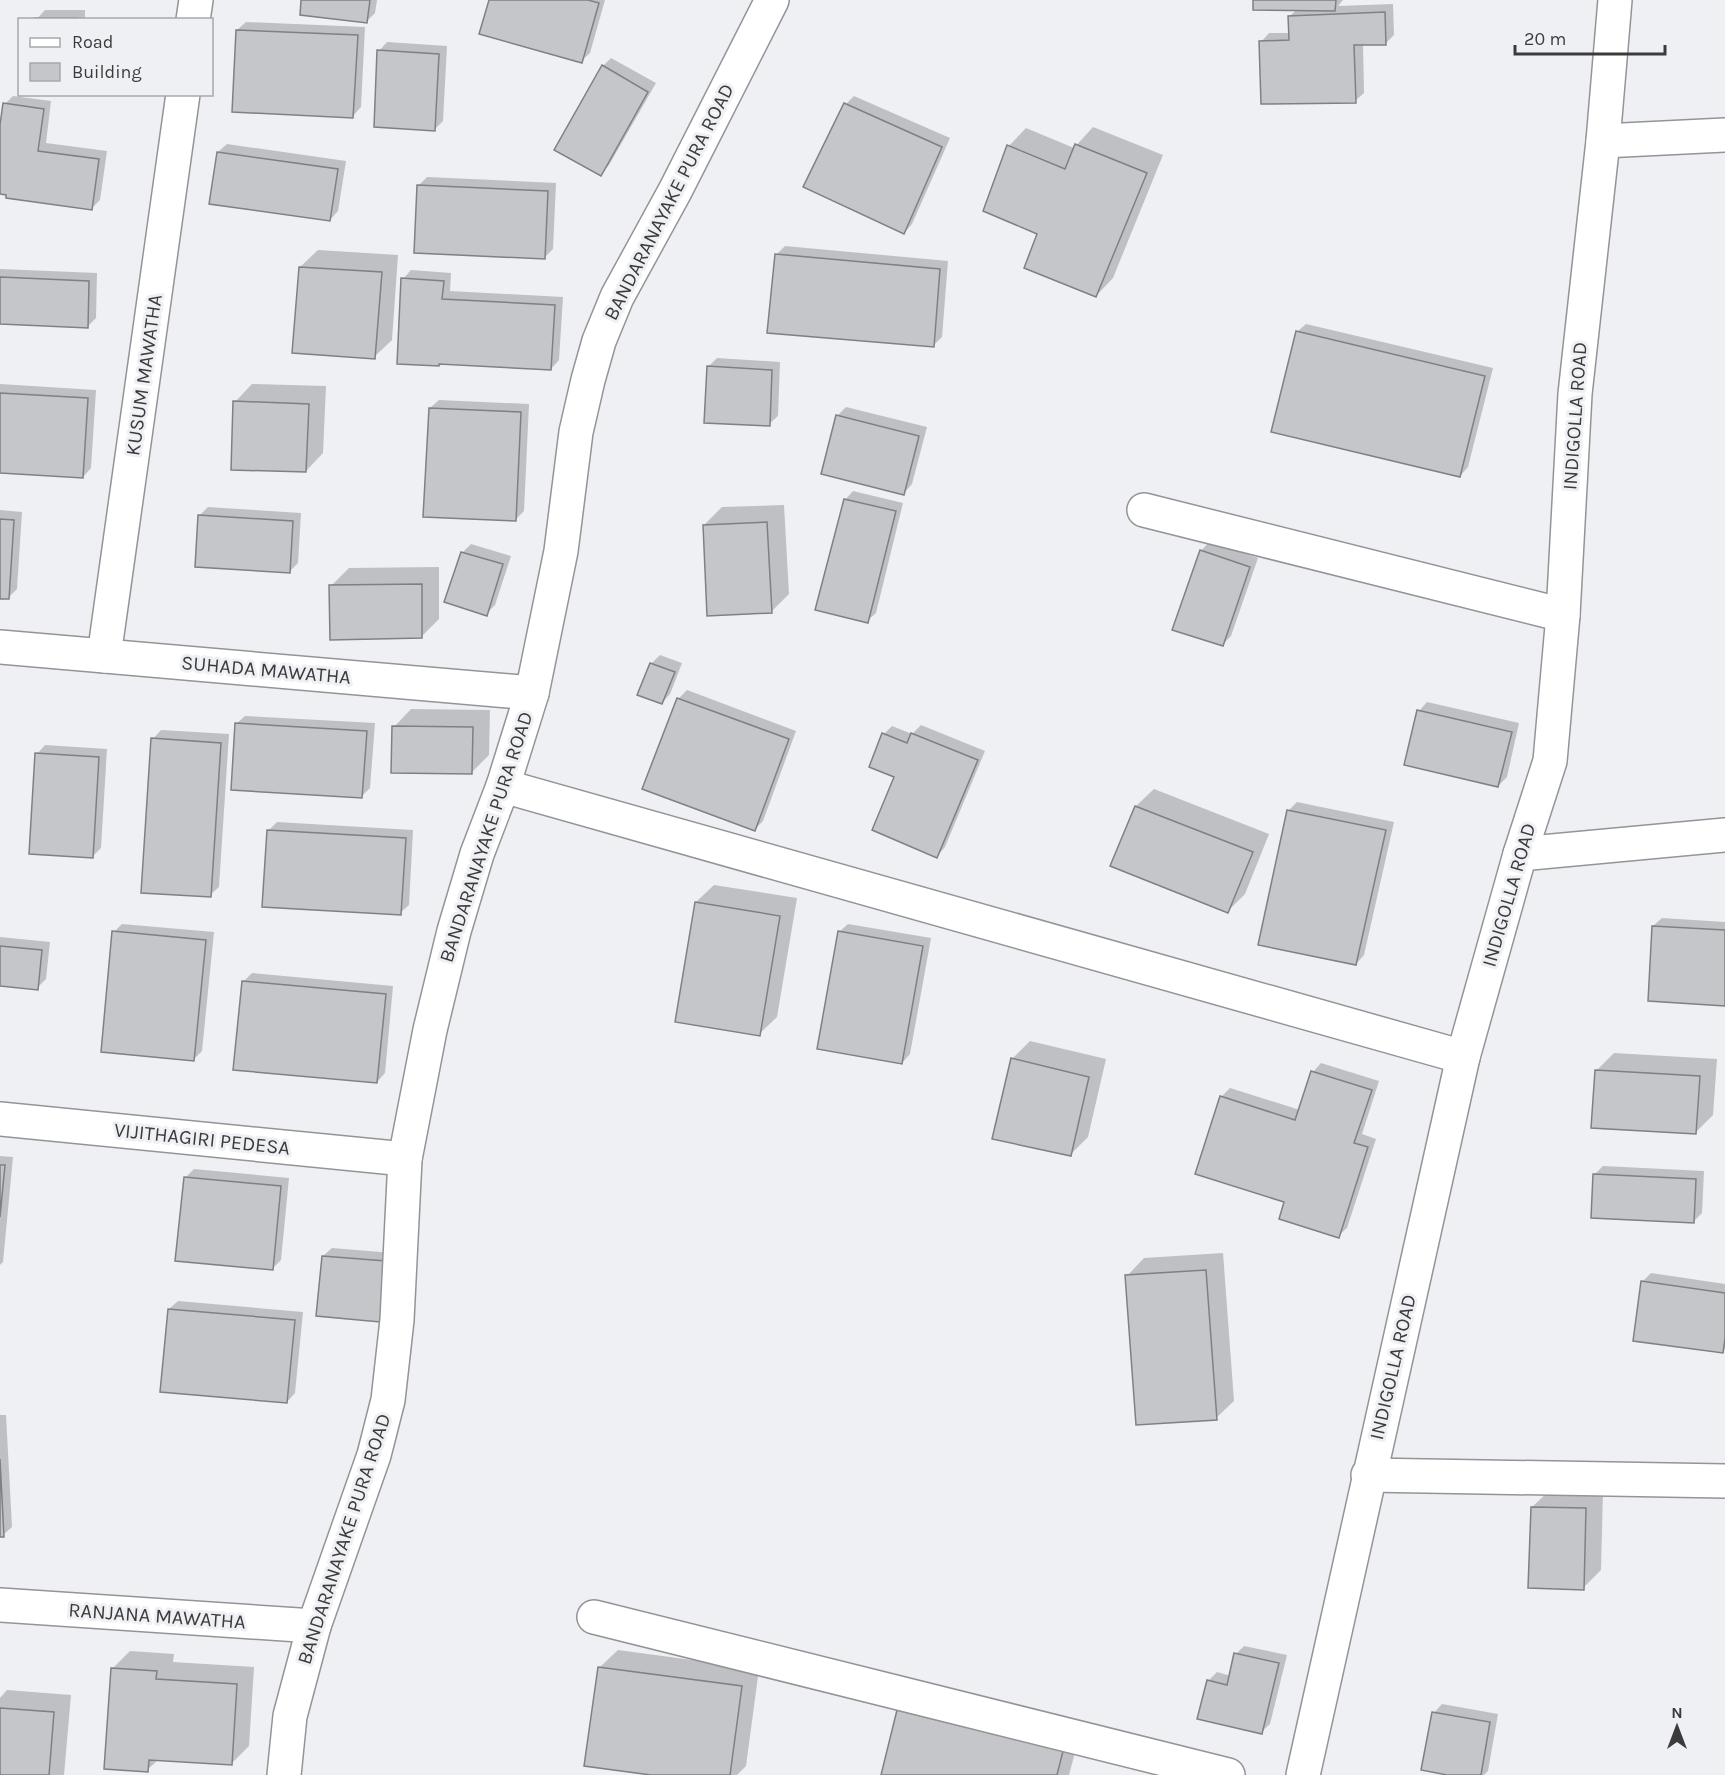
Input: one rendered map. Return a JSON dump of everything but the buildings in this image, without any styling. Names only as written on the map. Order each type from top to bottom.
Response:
[{"type":"street","points":[[193,18],[196,0]]},
{"type":"street","name":"BANDARANAYAKE PURA ROAD","points":[[284,1775],[290,1716],[314,1626],[374,1455],[388,1400],[397,1320],[405,1159],[430,1030],[454,931],[477,854],[503,786],[532,693],[561,551],[576,432],[588,380],[599,341],[617,297],[675,191],[772,0]]},
{"type":"street","name":"INDIGOLLA ROAD","points":[[1303,1775],[1368,1475],[1463,1057],[1520,854],[1550,761],[1563,615],[1575,394],[1603,141],[1615,0]]},
{"type":"street","name":"KUSUM MAWATHA","points":[[104,656],[183,96]]},
{"type":"street","points":[[1603,141],[1725,135]]},
{"type":"street","points":[[1144,510],[1563,615]]},
{"type":"street","name":"SUHADA MAWATHA","points":[[0,647],[532,693]]},
{"type":"street","points":[[503,786],[1463,1057]]},
{"type":"street","points":[[1520,854],[1725,835]]},
{"type":"street","name":"VIJITHAGIRI PEDESA","points":[[0,1119],[405,1159]]},
{"type":"street","points":[[1368,1475],[1725,1481]]},
{"type":"street","name":"RANJANA MAWATHA","points":[[0,1605],[314,1626]]},
{"type":"street","points":[[594,1617],[1228,1775]]}]
